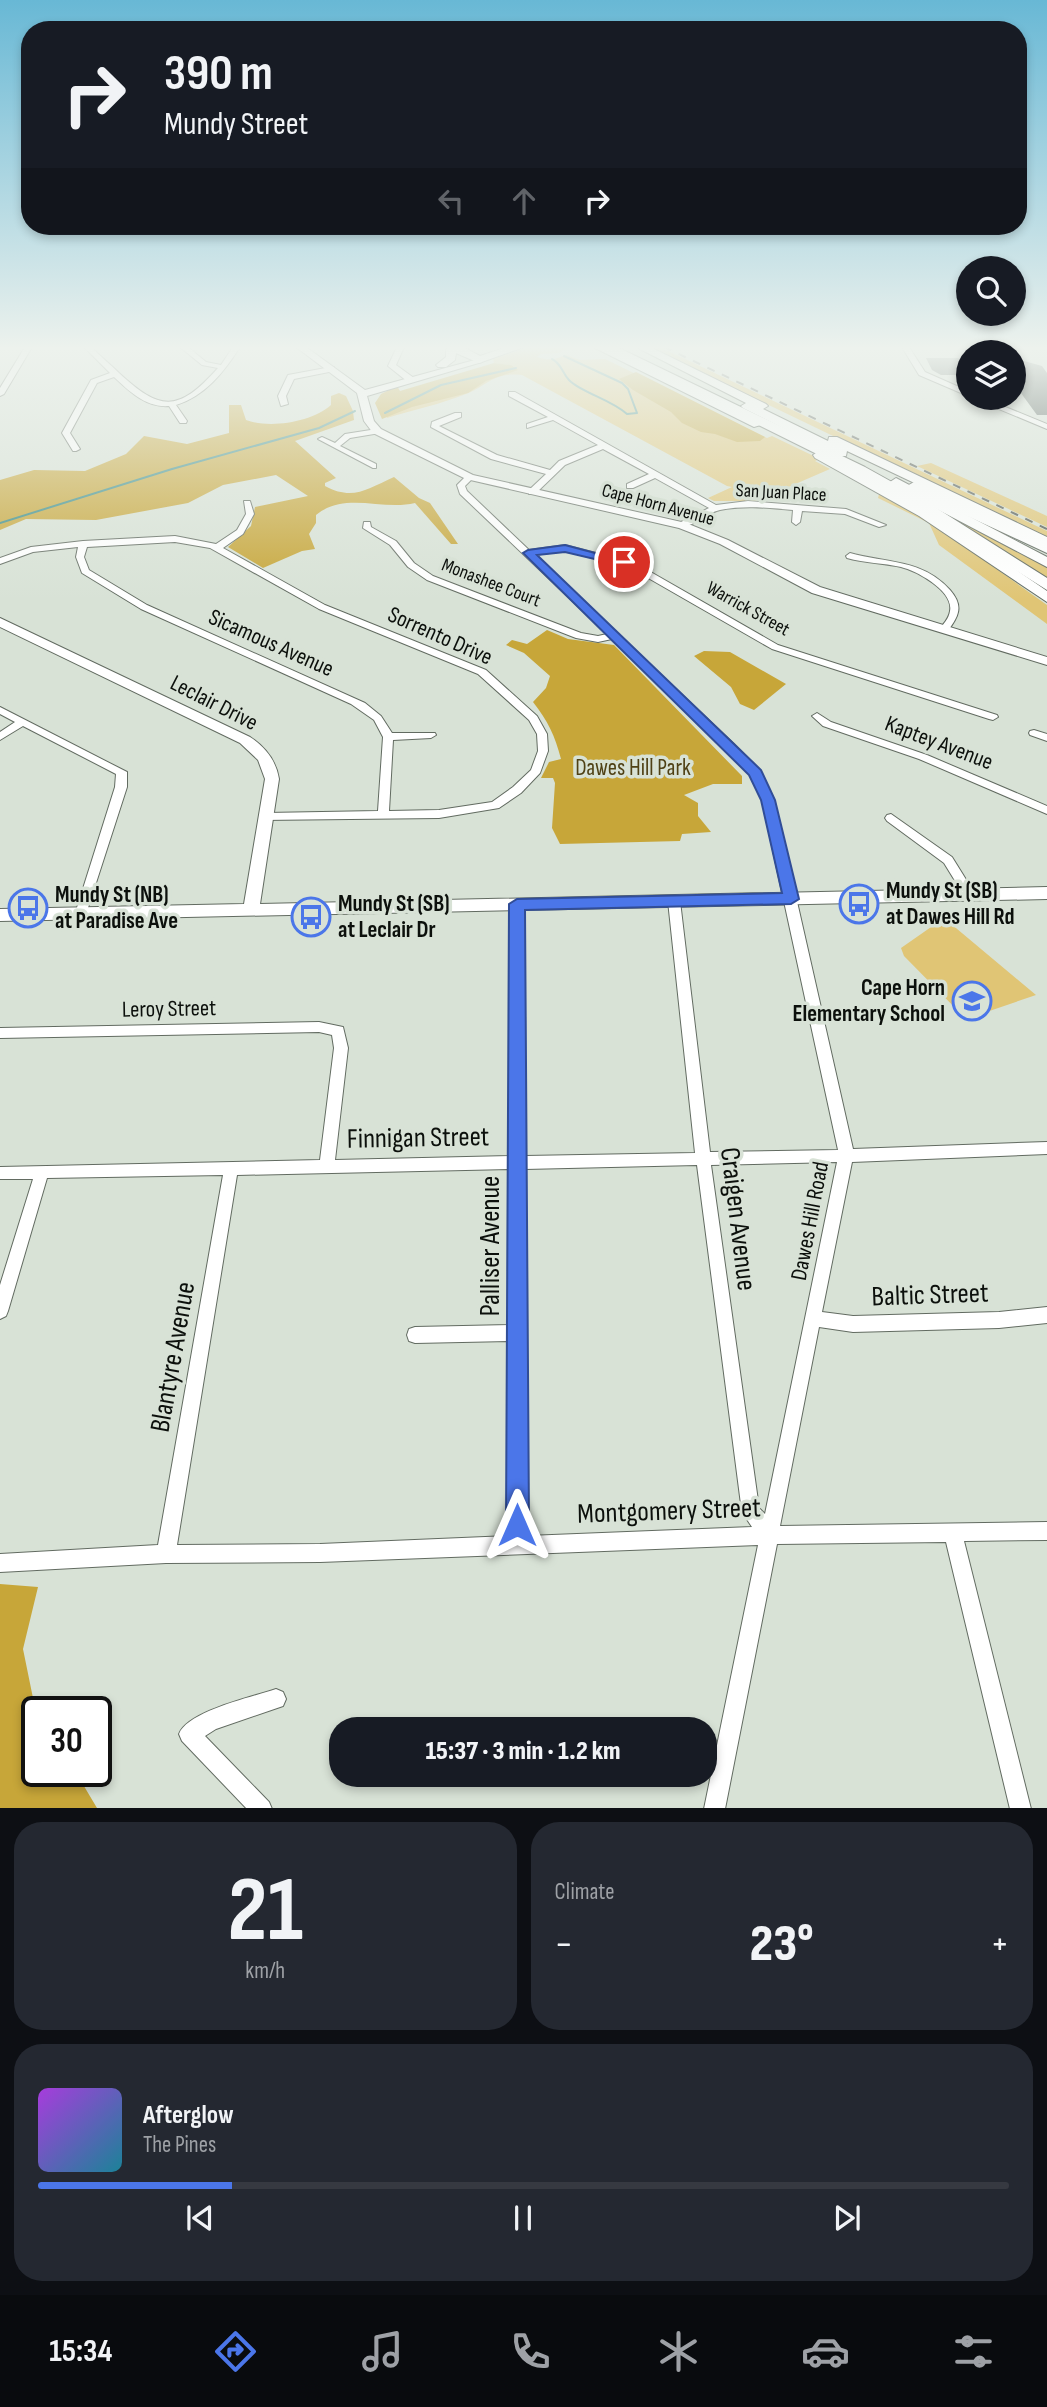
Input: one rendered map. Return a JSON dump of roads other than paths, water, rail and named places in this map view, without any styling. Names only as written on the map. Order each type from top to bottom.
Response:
[{"type":"highway","points":[[781,431],[914,500],[1047,585]]},
{"type":"highway","points":[[807,431],[1023,539],[1047,548]]},
{"type":"main road","points":[[768,431],[868,481],[961,537],[1047,598]]},
{"type":"main road","points":[[806,431],[1047,563]]},
{"type":"main road","points":[[807,431],[1047,542]]},
{"type":"street","points":[[67,431],[76,449]]},
{"type":"street","points":[[335,446],[349,436],[375,431]]},
{"type":"street","name":"Cape Horn Avenue","points":[[378,431],[470,477],[682,525],[724,542],[802,584],[1047,662]]},
{"type":"street","points":[[444,431],[494,457],[550,472]]},
{"type":"street","points":[[581,431],[715,508]]},
{"type":"street","points":[[322,439],[373,466]]},
{"type":"street","points":[[532,492],[550,472],[566,461],[605,445]]},
{"type":"street","points":[[630,486],[655,475]]},
{"type":"street","name":"Dawes Hill Road","points":[[470,477],[461,485],[463,492],[755,773],[768,800],[846,1156],[714,1808]]},
{"type":"street","points":[[218,547],[245,527],[250,514],[247,503]]},
{"type":"street","name":"San Juan Place","points":[[682,525],[715,508],[748,504],[859,514],[881,524]]},
{"type":"street","points":[[796,522],[798,508]]},
{"type":"street","name":"Monashee Court","points":[[367,524],[368,528],[393,543],[415,569],[430,578],[556,627],[592,638],[615,636]]},
{"type":"street","name":"Sorrento Drive","points":[[0,561],[39,548],[83,544],[175,539],[218,547],[323,607],[482,673],[501,686],[537,723],[544,746],[536,771],[517,790],[495,805],[451,813],[266,817]]},
{"type":"street","name":"Sicamous Avenue","points":[[83,544],[81,562],[85,571],[94,578],[160,615],[358,703],[380,719],[388,737]]},
{"type":"street","name":"Warrick Street","points":[[528,553],[565,548],[632,565],[775,647],[993,717]]},
{"type":"street","points":[[850,556],[907,566],[926,575],[948,593],[955,606],[954,616],[944,630]]},
{"type":"street","name":"Leclair Drive","points":[[0,622],[250,743],[265,759],[271,773],[251,911]]},
{"type":"street","points":[[0,710],[122,772],[121,787],[81,914]]},
{"type":"street","name":"Kaptey Avenue","points":[[817,716],[827,724],[923,757],[1047,810]]},
{"type":"street","points":[[0,737],[22,722]]},
{"type":"street","points":[[1034,733],[1047,738]]},
{"type":"street","points":[[383,815],[388,737],[430,735]]},
{"type":"street","points":[[891,818],[948,860],[969,894]]},
{"type":"street","points":[[0,915],[1047,894]]},
{"type":"street","name":"Craigen Avenue","points":[[674,901],[703,1158],[751,1512],[771,1535]]},
{"type":"street","name":"Palliser Avenue","points":[[517,904],[518,1544]]},
{"type":"street","name":"Leroy Street","points":[[0,1033],[319,1027],[338,1031],[341,1048],[327,1166]]},
{"type":"street","name":"Finnigan Street","points":[[0,1173],[846,1156],[1047,1147]]},
{"type":"street","name":"Blantyre Avenue","points":[[166,1554],[231,1169]]},
{"type":"street","points":[[0,1311],[42,1172]]},
{"type":"street","name":"Baltic Street","points":[[814,1319],[853,1324],[999,1320],[1047,1315]]},
{"type":"street","points":[[415,1335],[517,1333]]},
{"type":"street","name":"Montgomery Street","points":[[0,1563],[166,1554],[320,1553],[771,1535],[1047,1531]]},
{"type":"street","points":[[953,1534],[1021,1808]]},
{"type":"street","points":[[262,1808],[189,1734],[211,1721],[276,1699]]},
{"type":"waterway","points":[[0,523],[172,469],[307,431]]},
{"type":"railway","points":[[842,431],[1047,529]]},
{"type":"place","name":"Mundy St (SB) at Dawes Hill Rd","points":[[859,904]]},
{"type":"place","name":"Mundy St (NB) at Paradise Ave","points":[[28,908]]},
{"type":"place","name":"Mundy St (SB) at Leclair Dr","points":[[311,917]]},
{"type":"place","name":"Cape Horn Elementary School","points":[[972,1001]]},
{"type":"park label","name":"Dawes Hill Park","points":[[633,768]]}]
